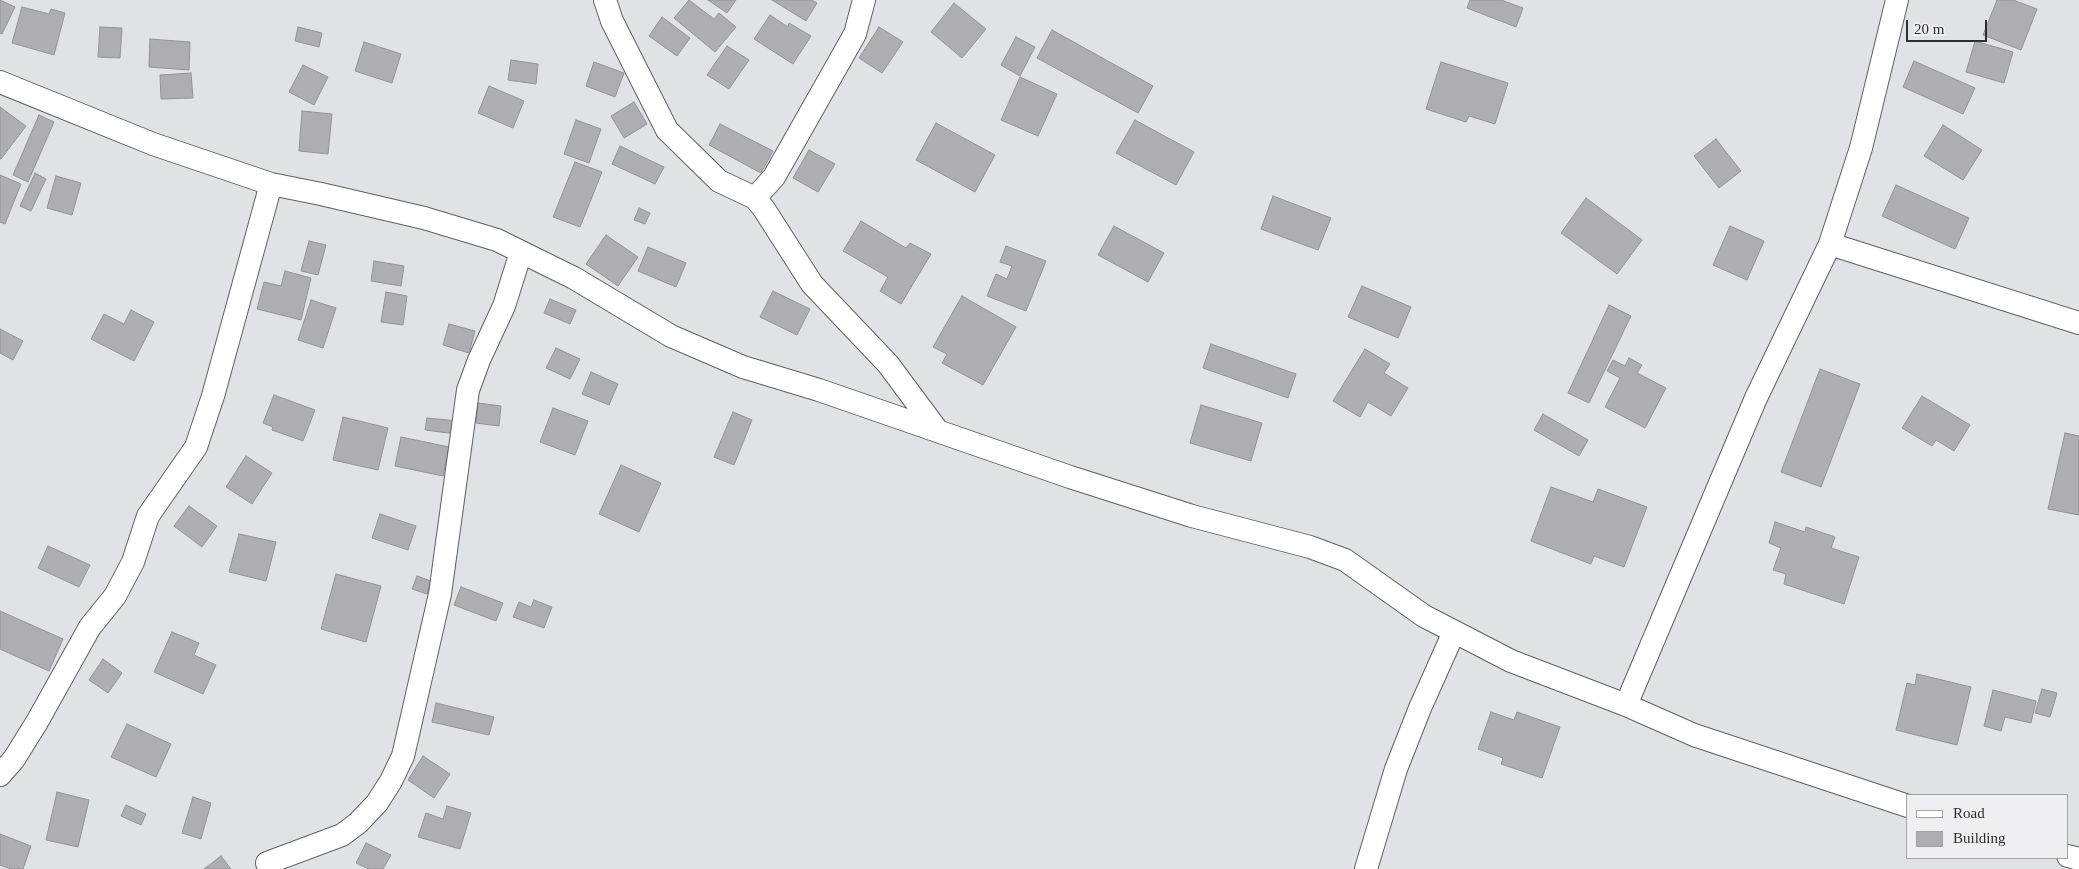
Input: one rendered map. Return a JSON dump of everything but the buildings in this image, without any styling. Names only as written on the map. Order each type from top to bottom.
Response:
[{"type":"street","points":[[604,0],[612,21],[668,130],[719,181],[755,198],[812,284],[888,364],[937,430]]},
{"type":"street","points":[[755,198],[774,177],[855,34],[864,0]]},
{"type":"street","points":[[1626,705],[1756,398],[1830,244],[1861,148],[1897,0]]},
{"type":"street","points":[[0,82],[153,144],[271,184],[424,218],[497,240],[574,278],[671,336],[734,363],[937,430],[1070,477],[1192,516],[1310,547],[1345,560],[1424,616],[1511,660],[1626,705],[1694,735],[1906,805]]},
{"type":"street","points":[[0,775],[14,758],[37,722],[90,627],[115,596],[133,562],[148,516],[196,447],[213,396],[271,184]]},
{"type":"street","points":[[1830,244],[2078,318]]},
{"type":"street","points":[[267,863],[342,835],[358,823],[377,803],[391,781],[403,756],[440,594],[468,390],[479,360],[504,306],[520,252]]},
{"type":"street","points":[[1366,869],[1396,769],[1420,708],[1454,632]]}]
